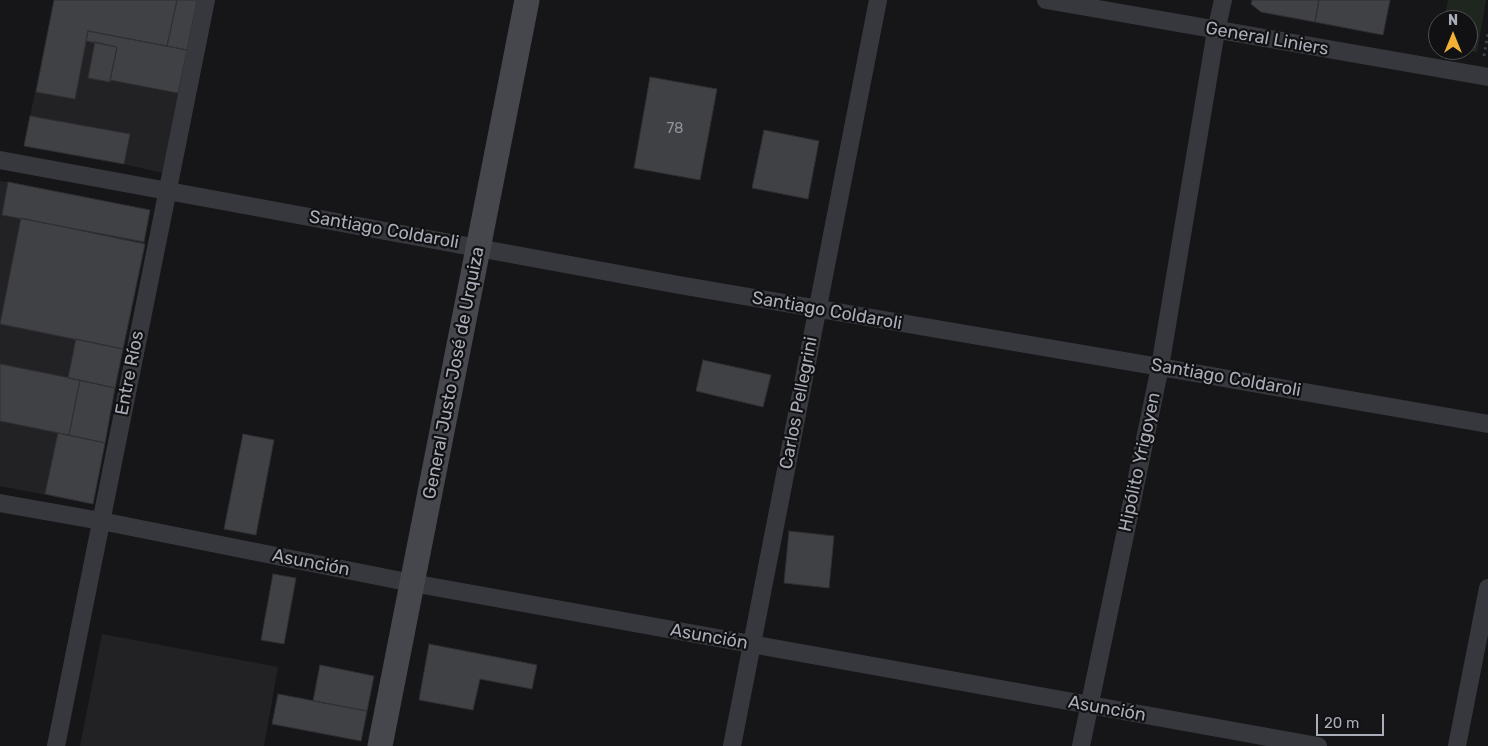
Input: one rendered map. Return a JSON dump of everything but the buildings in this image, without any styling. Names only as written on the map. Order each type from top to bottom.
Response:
[{"type":"street","name":"Entre Ríos","points":[[56,746],[206,0]]},
{"type":"street","name":"General Justo José de Urquiza","points":[[380,746],[527,0]]},
{"type":"street","name":"Carlos Pellegrini","points":[[732,746],[878,0]]},
{"type":"street","name":"General Liniers","points":[[1046,0],[1488,78]]},
{"type":"street","name":"Hipólito Yrigoyen","points":[[1081,746],[1160,366],[1216,31],[1223,0]]},
{"type":"street","name":"Santiago Coldaroli","points":[[0,160],[818,309],[1160,366],[1488,424]]},
{"type":"street","name":"Asunción","points":[[0,503],[101,521],[412,583],[1318,746]]},
{"type":"street","points":[[1457,746],[1488,588]]},
{"type":"shaded area","points":[[54,0],[197,0],[162,173],[124,164],[24,146]]},
{"type":"shaded area","points":[[1448,0],[1486,0],[1478,46],[1478,10],[1446,10]]},
{"type":"shaded area","points":[[0,181],[8,182],[144,242],[93,504],[0,486]]},
{"type":"shaded area","points":[[102,634],[278,667],[264,746],[80,746]]}]
